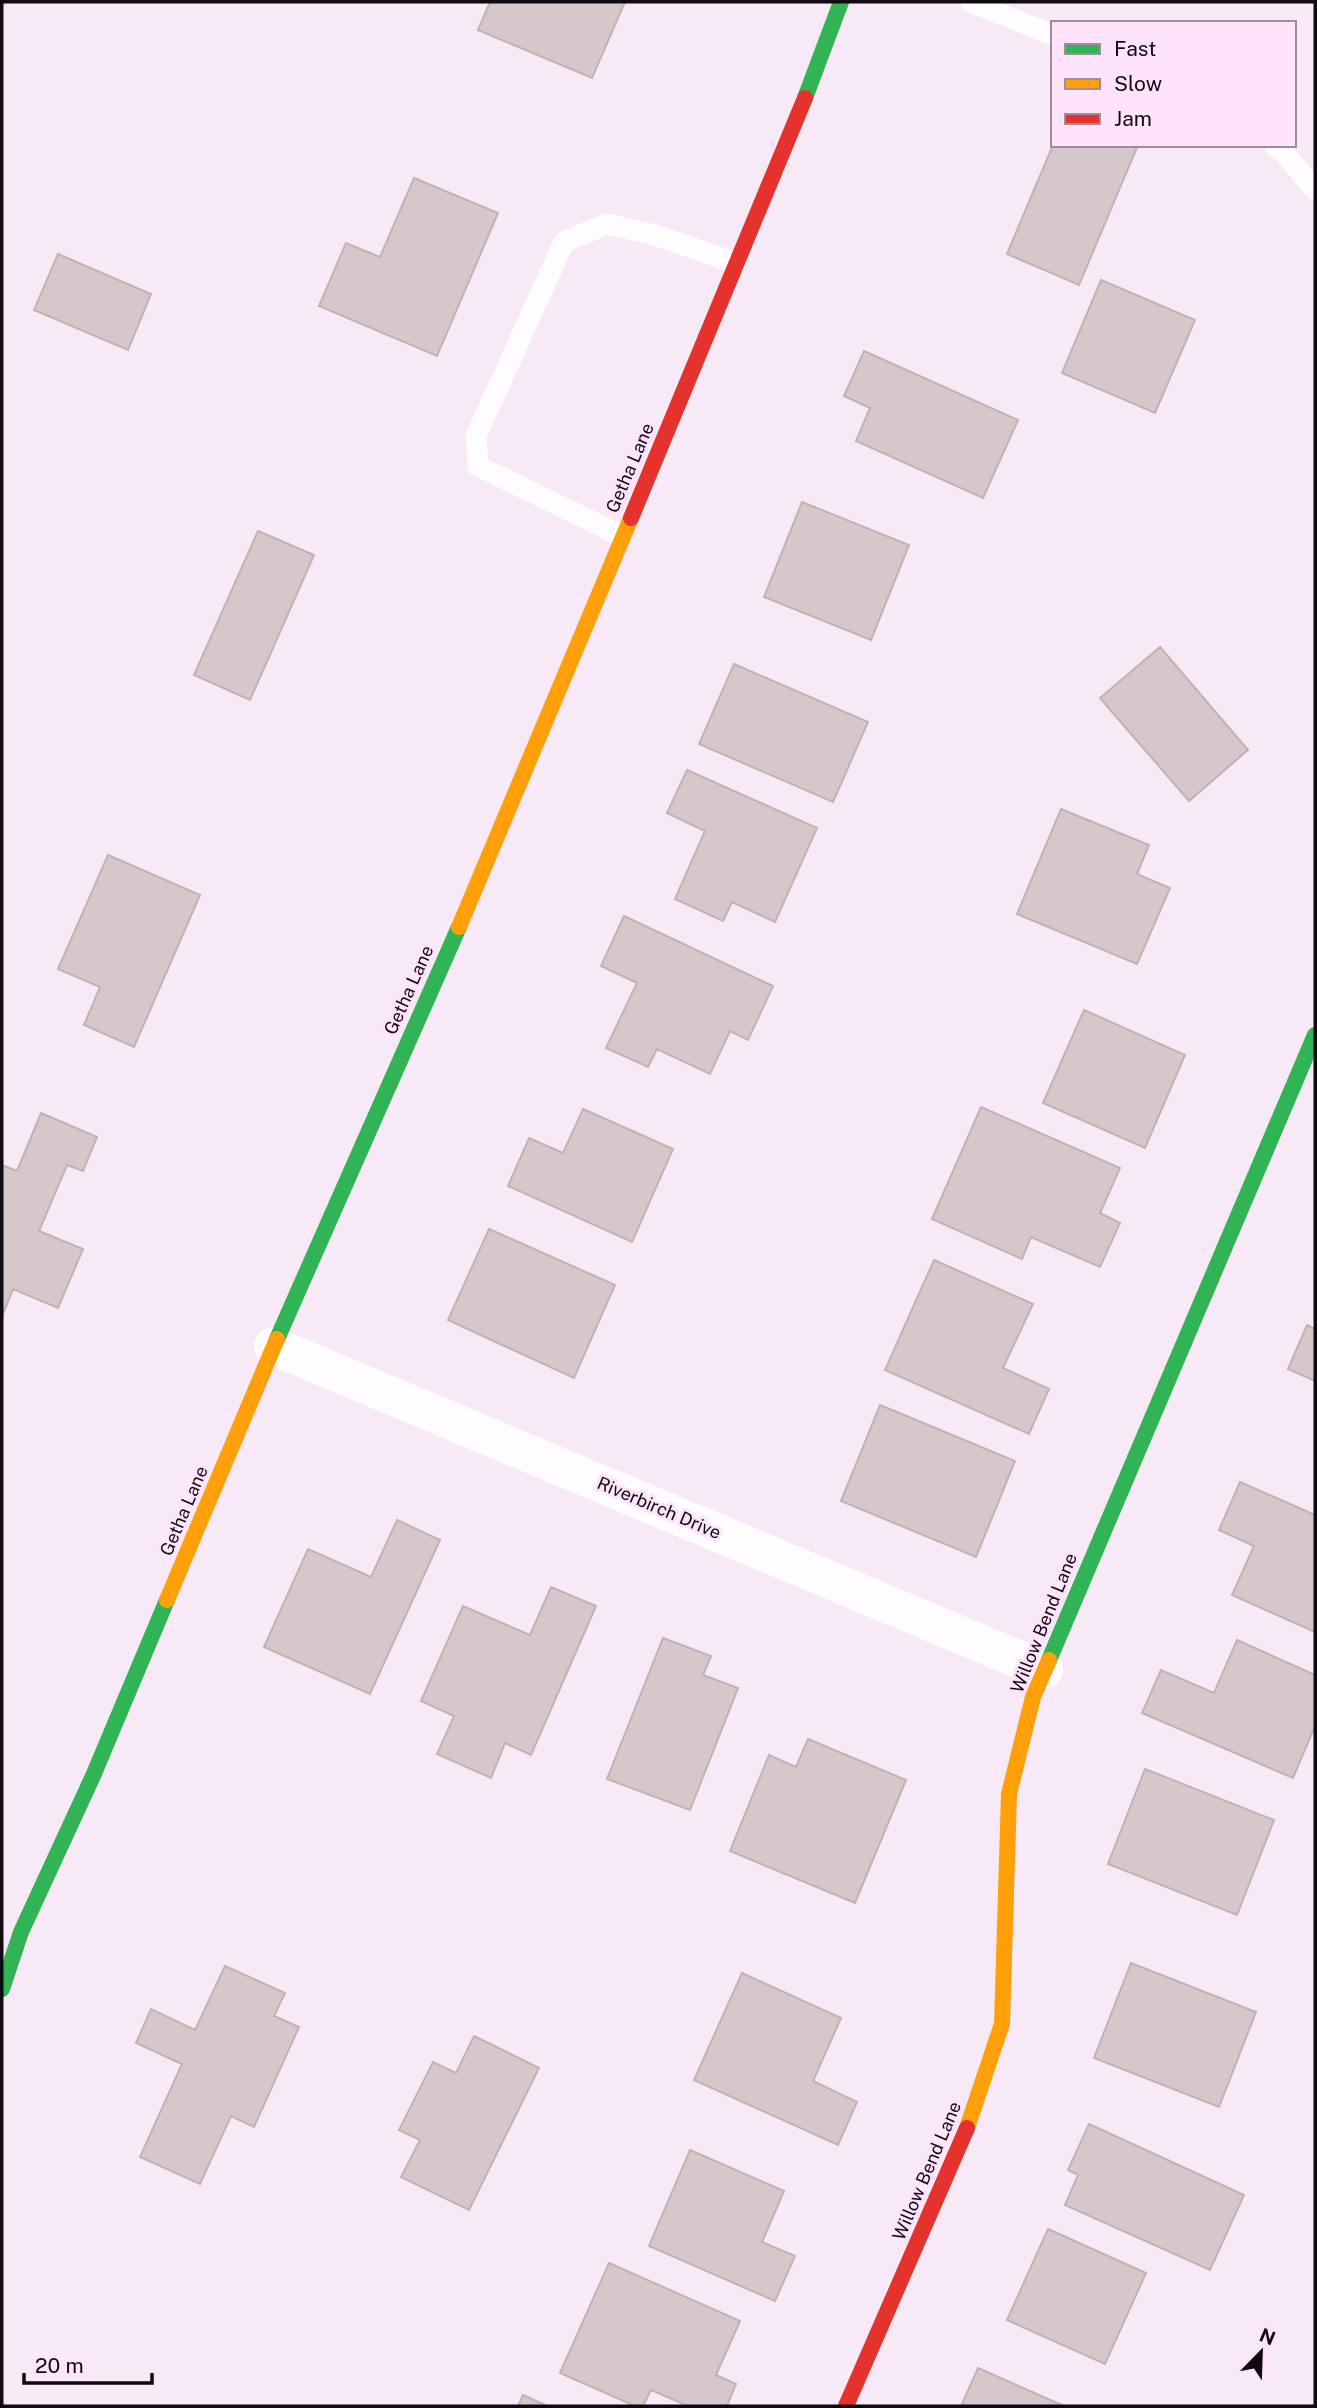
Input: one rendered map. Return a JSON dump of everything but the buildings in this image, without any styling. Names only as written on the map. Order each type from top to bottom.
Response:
[{"type":"street","name":"Getha Lane","points":[[2,1989],[21,1932],[93,1776],[273,1346],[490,857],[805,97],[841,2]]},
{"type":"street","name":"Willow Bend Lane","points":[[846,2406],[975,2113],[1002,2024],[1009,1794],[1033,1697],[1315,1035]]},
{"type":"street","name":"Riverbirch Drive","points":[[273,1346],[1044,1670]]},
{"type":"lane","points":[[971,2],[1051,34]]},
{"type":"lane","points":[[1277,147],[1285,153],[1315,190]]},
{"type":"lane","points":[[622,536],[478,466],[476,436],[564,242],[607,224],[655,235],[736,263]]},
{"type":"traffic: fast","points":[[805,98],[841,2]]},
{"type":"traffic: fast","points":[[277,1339],[459,927]]},
{"type":"traffic: fast","points":[[1049,1660],[1315,1035]]},
{"type":"traffic: fast","points":[[2,1989],[21,1932],[93,1776],[167,1600]]},
{"type":"traffic: slow","points":[[459,927],[631,518]]},
{"type":"traffic: slow","points":[[167,1600],[277,1339]]},
{"type":"traffic: slow","points":[[967,2128],[1002,2024],[1009,1794],[1033,1697],[1049,1660]]},
{"type":"traffic: jam","points":[[631,518],[805,98]]},
{"type":"traffic: jam","points":[[846,2406],[967,2128]]}]
